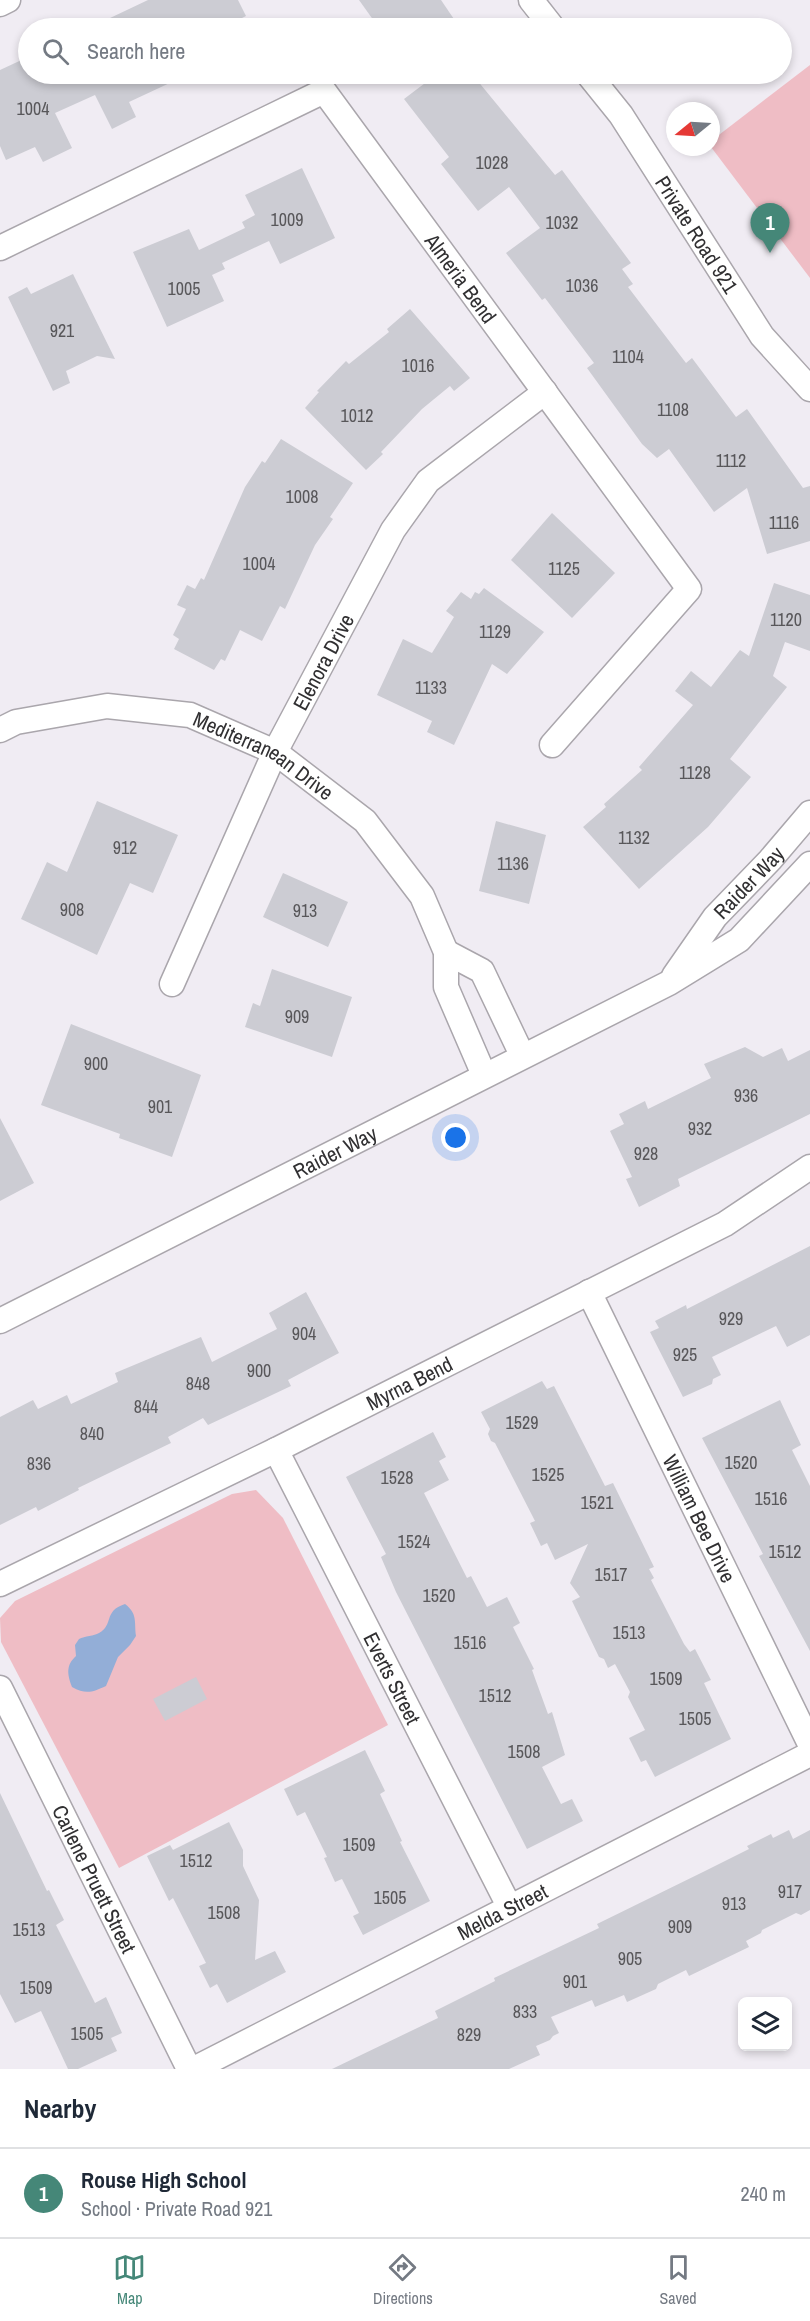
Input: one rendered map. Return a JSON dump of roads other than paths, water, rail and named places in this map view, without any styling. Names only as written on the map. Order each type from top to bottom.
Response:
[{"type":"street","points":[[0,4],[8,0]]},
{"type":"street","points":[[531,0],[545,18]]},
{"type":"street","name":"Private Road 921","points":[[596,84],[621,114],[762,336],[810,389]]},
{"type":"street","name":"Almeria Bend","points":[[0,248],[324,91],[689,589],[552,745]]},
{"type":"street","name":"Elenora Drive","points":[[172,984],[275,752],[393,530],[428,481],[545,392]]},
{"type":"street","name":"Mediterranean Drive","points":[[0,730],[16,722],[107,706],[190,715],[275,752],[364,821],[422,896],[446,952]]},
{"type":"street","name":"Raider Way","points":[[669,982],[715,917],[770,860],[810,813]]},
{"type":"street","name":"Raider Way","points":[[0,1321],[669,982],[739,940],[810,864]]},
{"type":"street","points":[[484,1075],[446,987],[446,952],[482,971],[522,1055]]},
{"type":"street","name":"Myrna Bend","points":[[0,1584],[276,1450],[725,1224],[810,1167]]},
{"type":"street","name":"William Bee Drive","points":[[589,1292],[810,1744]]},
{"type":"street","name":"Everts Street","points":[[276,1450],[509,1906]]},
{"type":"street","name":"Carlene Pruett Street","points":[[0,1688],[189,2069]]},
{"type":"street","name":"Melda Street","points":[[194,2069],[810,1754]]},
{"type":"water","points":[[125,1604],[134,1615],[136,1636],[118,1657],[106,1686],[89,1692],[72,1687],[68,1670],[76,1656],[75,1645],[79,1639],[104,1630],[114,1610]]},
{"type":"place","name":"Rouse High School","points":[[770,253]]}]
